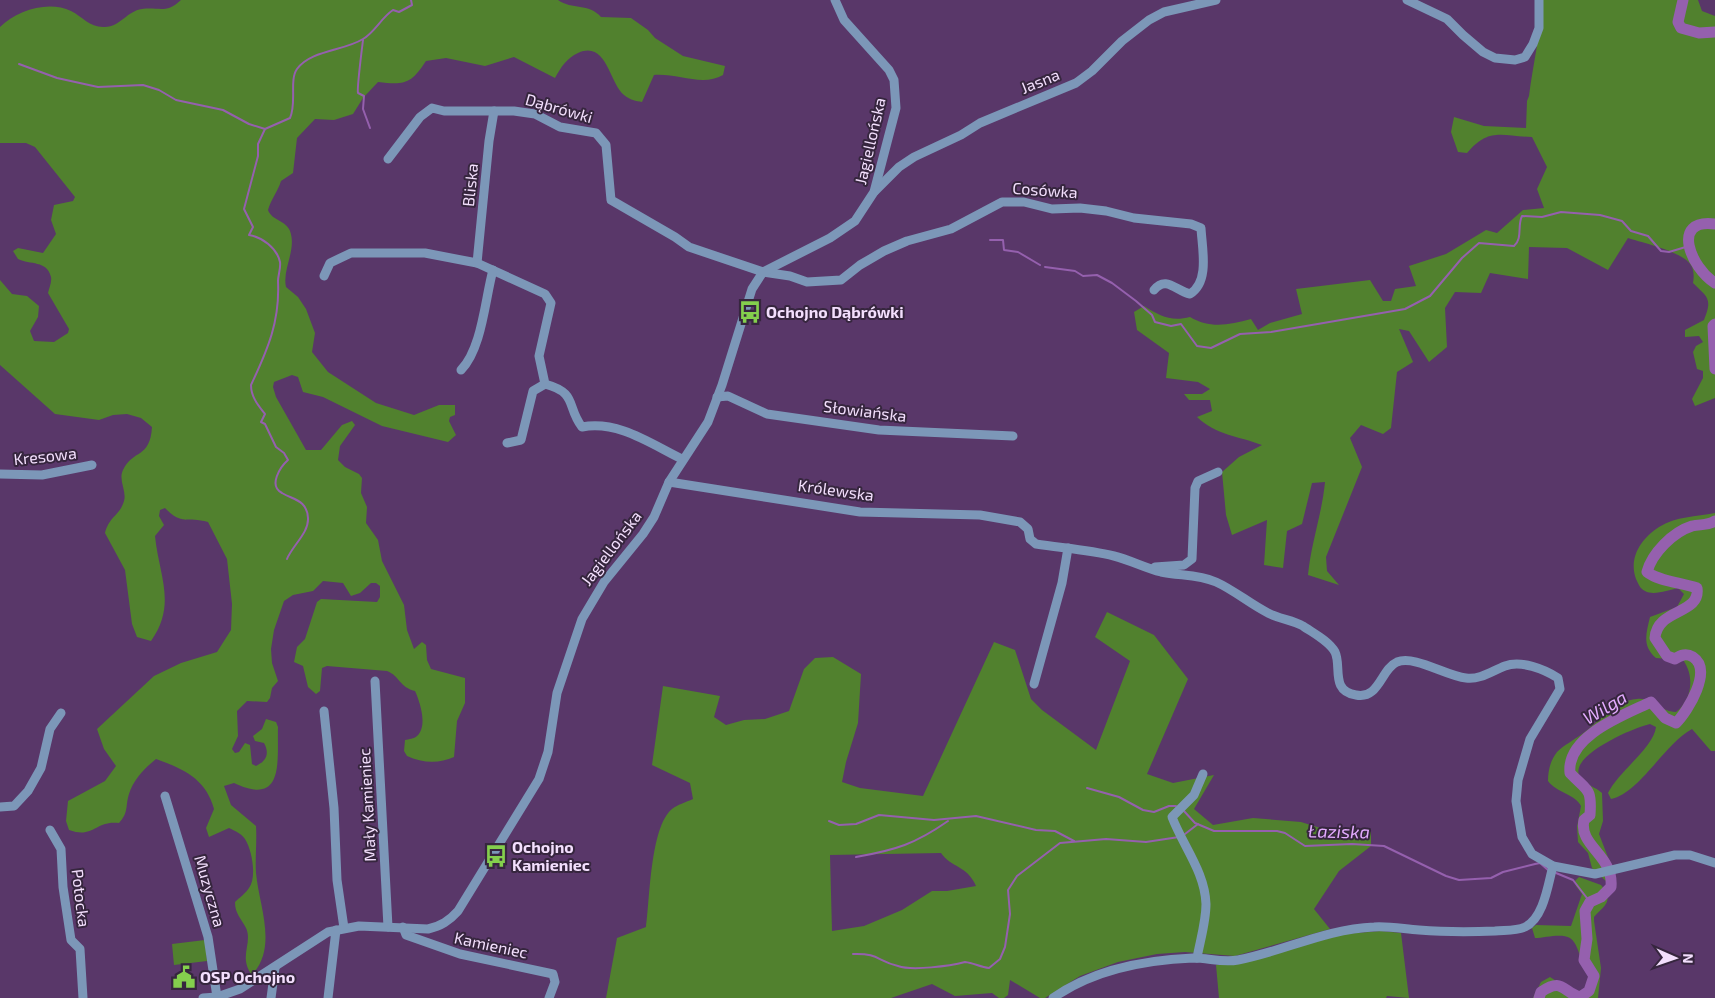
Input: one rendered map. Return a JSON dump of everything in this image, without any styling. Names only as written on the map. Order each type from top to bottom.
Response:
[{"type":"street","name":"Jagiellońska","points":[[202,998],[217,997],[240,989],[328,932],[340,929],[388,927],[428,929],[450,920],[458,911],[539,779],[546,759],[558,693],[582,619],[604,582],[631,550],[650,522],[668,482],[682,459],[700,437],[717,397],[752,288],[763,272],[830,238],[854,221],[874,192],[896,108],[894,80],[889,70],[844,20],[835,0]]},
{"type":"street","name":"Jasna","points":[[874,192],[900,167],[914,157],[961,135],[980,123],[1076,83],[1092,72],[1122,41],[1149,20],[1164,12],[1216,0]]},
{"type":"street","points":[[1407,0],[1447,19],[1463,35],[1495,58],[1515,60],[1527,54],[1539,28],[1540,0]]},
{"type":"street","name":"Dąbrówki","points":[[388,159],[420,117],[432,108],[444,111],[494,110],[535,114],[560,126],[596,133],[606,144],[611,200],[676,237],[689,247],[763,272]]},
{"type":"street","name":"Bliska","points":[[477,263],[494,110]]},
{"type":"street","name":"Cosówka","points":[[763,272],[790,276],[807,282],[841,280],[860,265],[907,241],[951,229],[1002,202],[1024,202],[1052,209],[1080,208],[1106,211],[1134,218],[1191,224],[1201,228],[1202,279],[1198,289],[1190,294],[1165,283],[1158,284],[1154,290]]},
{"type":"street","points":[[324,276],[330,263],[351,253],[425,253],[477,263],[545,294],[551,303],[539,356],[544,384]]},
{"type":"street","points":[[461,370],[469,362],[476,343],[493,270]]},
{"type":"street","points":[[507,443],[520,440],[533,391],[544,384],[555,387],[571,399],[576,419],[582,427],[607,426],[625,430],[682,459]]},
{"type":"street","name":"Słowiańska","points":[[717,397],[728,396],[766,414],[880,430],[1013,436]]},
{"type":"street","name":"Kresowa","points":[[0,474],[42,475],[92,465]]},
{"type":"street","points":[[1150,568],[1184,565],[1192,559],[1195,488],[1198,481],[1218,472]]},
{"type":"street","name":"Królewska","points":[[668,482],[795,500],[860,512],[980,515],[1020,522],[1028,529],[1032,543],[1068,548]]},
{"type":"street","points":[[1034,684],[1062,583],[1068,548],[1114,556],[1150,568],[1209,579],[1267,613],[1301,625],[1328,644],[1336,653],[1338,681],[1346,691],[1356,696],[1369,693],[1378,686],[1390,666],[1399,661],[1411,661],[1449,675],[1468,679],[1484,676],[1506,665],[1517,664],[1551,674],[1558,678],[1560,689],[1530,739],[1522,762],[1516,801],[1522,837],[1532,854],[1553,866],[1595,874],[1675,855],[1690,855],[1715,863]]},
{"type":"street","name":"Mały Kamieniec","points":[[375,682],[388,927]]},
{"type":"street","points":[[324,711],[334,808],[340,929],[328,998]]},
{"type":"street","points":[[0,807],[14,806],[28,791],[41,768],[50,729],[61,714]]},
{"type":"street","points":[[1198,958],[1205,916],[1204,891],[1189,851],[1172,817],[1194,795],[1203,774]]},
{"type":"street","name":"Muzyczna","points":[[165,796],[208,937],[217,997]]},
{"type":"street","name":"Potocka","points":[[50,830],[61,849],[62,886],[71,940],[80,949],[83,998]]},
{"type":"street","points":[[1053,998],[1082,980],[1120,968],[1164,959],[1198,958],[1225,962],[1238,960],[1328,934],[1372,927],[1480,931],[1524,928],[1530,924],[1539,910],[1553,866]]},
{"type":"street","name":"Kamieniec","points":[[403,927],[406,935],[438,948],[554,974],[555,982],[549,998]]},
{"type":"street","points":[[271,998],[275,968]]},
{"type":"green space","points":[[181,0],[558,0],[569,5],[586,8],[601,17],[631,18],[648,30],[655,38],[683,56],[725,66],[723,75],[707,80],[654,75],[642,102],[624,95],[601,57],[595,52],[578,53],[571,57],[555,78],[514,57],[485,66],[446,58],[426,61],[411,79],[401,83],[378,82],[363,98],[353,114],[334,120],[315,119],[297,138],[293,173],[281,181],[268,210],[270,214],[288,227],[290,231],[292,245],[285,280],[286,287],[298,297],[306,309],[315,333],[312,352],[328,372],[376,403],[414,415],[439,405],[455,405],[455,415],[450,417],[449,421],[456,435],[448,442],[382,426],[323,397],[303,392],[298,377],[292,375],[274,382],[273,387],[276,397],[306,450],[321,450],[342,425],[352,421],[355,425],[340,446],[338,460],[362,478],[361,493],[367,507],[366,523],[378,540],[382,561],[404,605],[407,630],[414,649],[422,642],[426,645],[427,660],[431,669],[465,678],[465,703],[457,721],[454,757],[430,762],[407,756],[404,751],[405,740],[416,737],[420,732],[423,720],[421,707],[415,691],[406,687],[387,671],[327,666],[322,668],[320,691],[316,694],[308,687],[303,666],[294,662],[297,647],[305,639],[317,602],[321,599],[377,602],[380,597],[380,586],[376,583],[371,583],[360,593],[351,596],[343,583],[323,581],[313,591],[293,595],[284,601],[274,630],[271,649],[272,663],[278,681],[272,688],[267,702],[247,701],[237,711],[238,736],[232,749],[235,753],[239,752],[245,743],[250,745],[252,764],[256,766],[265,759],[267,751],[264,743],[255,741],[253,736],[262,729],[266,719],[276,722],[278,727],[278,753],[275,777],[270,785],[262,789],[250,789],[234,783],[224,786],[231,805],[256,826],[256,873],[265,926],[265,939],[264,952],[260,964],[252,975],[246,962],[248,934],[235,906],[235,902],[249,888],[253,877],[250,850],[243,837],[238,832],[229,828],[209,837],[206,828],[214,809],[205,790],[192,776],[185,771],[156,759],[133,784],[126,812],[119,823],[105,824],[89,831],[77,832],[69,830],[66,821],[68,801],[105,781],[116,766],[104,749],[97,729],[154,676],[181,663],[217,652],[231,630],[232,604],[227,559],[208,522],[181,519],[171,514],[165,508],[160,510],[159,516],[164,525],[155,536],[164,590],[163,615],[159,628],[151,641],[137,637],[132,624],[125,570],[105,533],[109,523],[120,510],[124,501],[125,497],[121,478],[123,470],[131,459],[145,449],[151,437],[152,427],[141,418],[127,414],[113,415],[99,420],[55,414],[0,365],[0,280],[12,294],[27,296],[39,306],[38,317],[30,331],[34,341],[54,342],[68,333],[69,329],[48,293],[51,283],[49,272],[42,265],[18,259],[13,251],[18,248],[43,253],[56,234],[51,220],[54,205],[73,201],[75,197],[35,147],[26,143],[0,143],[0,27],[15,16],[34,8],[53,6],[71,11],[95,26],[105,27],[115,24],[137,10],[163,9],[171,7]]},
{"type":"green space","points":[[1542,0],[1698,0],[1702,11],[1715,16],[1715,398],[1695,406],[1692,399],[1703,378],[1703,371],[1697,369],[1693,352],[1696,346],[1703,342],[1699,336],[1685,337],[1685,330],[1704,320],[1708,302],[1705,295],[1693,283],[1692,267],[1682,257],[1653,245],[1628,238],[1608,270],[1567,248],[1529,247],[1528,279],[1490,273],[1481,293],[1455,292],[1445,308],[1447,347],[1429,362],[1409,331],[1399,329],[1413,362],[1397,372],[1391,428],[1383,434],[1361,425],[1350,438],[1362,467],[1326,557],[1327,571],[1339,585],[1308,575],[1325,482],[1312,483],[1302,524],[1287,531],[1283,568],[1264,565],[1267,520],[1232,535],[1226,515],[1222,472],[1239,457],[1262,445],[1212,428],[1197,417],[1212,411],[1210,400],[1189,400],[1184,394],[1202,394],[1210,389],[1198,382],[1166,378],[1169,353],[1137,330],[1134,312],[1144,306],[1166,317],[1177,319],[1190,317],[1197,321],[1220,325],[1251,319],[1258,330],[1270,323],[1302,314],[1296,289],[1370,280],[1383,301],[1391,301],[1395,289],[1416,286],[1409,266],[1446,254],[1486,230],[1497,233],[1523,210],[1544,208],[1537,189],[1547,167],[1532,137],[1489,136],[1482,139],[1467,153],[1458,152],[1451,132],[1454,117],[1484,126],[1526,128],[1527,101],[1539,36]]},
{"type":"green space","points":[[1715,513],[1715,751],[1711,751],[1692,729],[1672,745],[1632,788],[1622,795],[1611,799],[1608,793],[1613,785],[1649,743],[1656,727],[1650,724],[1642,726],[1604,744],[1583,760],[1579,769],[1580,777],[1602,793],[1603,821],[1599,834],[1611,865],[1610,885],[1592,868],[1588,853],[1578,842],[1577,827],[1581,806],[1575,799],[1548,781],[1550,766],[1560,749],[1621,704],[1643,699],[1665,710],[1676,712],[1686,701],[1690,688],[1687,666],[1683,660],[1656,658],[1649,649],[1646,639],[1650,617],[1677,607],[1684,594],[1678,588],[1657,593],[1643,590],[1639,586],[1634,571],[1635,556],[1642,542],[1653,531],[1666,523]]},
{"type":"green space","points":[[1107,612],[1154,635],[1188,679],[1147,774],[1173,783],[1214,775],[1194,809],[1213,825],[1253,818],[1301,822],[1330,831],[1371,832],[1371,846],[1339,871],[1314,909],[1330,929],[1235,956],[1185,952],[1157,954],[1118,962],[1080,976],[1045,998],[1040,998],[1010,980],[1008,995],[1004,998],[999,998],[992,993],[955,996],[932,984],[891,998],[606,998],[617,938],[646,927],[652,865],[659,831],[672,809],[693,799],[690,783],[652,765],[663,686],[720,696],[714,717],[726,725],[744,720],[765,719],[789,711],[804,669],[815,658],[833,657],[861,674],[858,723],[842,782],[860,788],[923,796],[994,642],[1015,650],[1031,699],[1042,710],[1096,750],[1130,661],[1095,637]],"holes":[[[941,853],[945,858],[964,870],[976,886],[947,891],[932,891],[902,910],[864,926],[832,931],[830,855]]]},
{"type":"green space","points":[[1579,877],[1601,885],[1608,899],[1607,903],[1594,917],[1601,968],[1598,998],[1533,998],[1541,982],[1550,977],[1578,995],[1587,983],[1588,972],[1586,965],[1576,945],[1570,938],[1553,936],[1535,938],[1532,928],[1536,925],[1571,926],[1582,894],[1575,881]]},
{"type":"green space","points":[[1381,931],[1401,933],[1409,998],[1387,996],[1386,998],[1219,998],[1216,965],[1239,963],[1344,934]]},
{"type":"green space","points":[[205,940],[207,961],[174,965],[172,944]]},
{"type":"waterway","points":[[19,64],[57,78],[98,87],[143,85],[159,90],[176,100],[223,110],[249,124],[265,129],[290,118],[293,106],[295,74],[303,63],[319,54],[363,39],[393,10],[399,12],[412,5],[411,0]]},
{"type":"waterway","name":"Wilga","points":[[1683,0],[1678,22],[1681,28],[1699,33],[1715,32]]},
{"type":"waterway","points":[[363,40],[358,93],[364,96],[363,109],[370,128]]},
{"type":"waterway","points":[[265,129],[258,144],[258,156],[244,209],[253,227],[249,235],[264,241],[276,252],[280,267],[275,322],[268,347],[251,385],[251,389],[257,404],[265,414],[261,422],[265,424],[276,447],[284,453],[288,460],[279,472],[276,486],[282,493],[302,504],[307,512],[308,524],[306,529],[287,559]]},
{"type":"waterway","points":[[1045,267],[1075,271],[1083,276],[1097,275],[1112,283],[1136,301],[1152,315],[1155,322],[1171,326],[1181,324],[1197,346],[1211,348],[1240,334],[1271,332],[1405,309],[1430,296],[1462,258],[1479,243],[1514,246],[1519,236],[1522,216],[1542,217],[1561,212],[1600,215],[1622,221],[1631,231],[1648,236],[1661,251],[1669,252],[1689,246]]},
{"type":"waterway","name":"Wilga","points":[[1715,224],[1701,224],[1693,229],[1689,236],[1689,246],[1699,267],[1715,283]]},
{"type":"waterway","points":[[990,240],[1003,240],[1004,250],[1018,252],[1040,265]]},
{"type":"waterway","name":"Wilga","points":[[1715,324],[1713,326],[1715,369]]},
{"type":"waterway","name":"Wilga","points":[[1539,998],[1541,992],[1554,986],[1562,987],[1580,997],[1589,991],[1594,976],[1584,960],[1587,939],[1585,911],[1590,902],[1601,897],[1611,887],[1607,867],[1586,837],[1584,820],[1590,815],[1590,799],[1587,790],[1570,773],[1571,760],[1577,748],[1599,728],[1651,702],[1665,718],[1676,723],[1687,709],[1700,680],[1699,663],[1688,655],[1675,659],[1667,656],[1655,638],[1658,628],[1663,621],[1692,603],[1696,597],[1697,588],[1664,580],[1647,572],[1653,558],[1671,538],[1692,526],[1715,521]]},
{"type":"waterway","points":[[1087,788],[1119,797],[1143,810],[1154,812],[1169,806],[1176,806]]},
{"type":"waterway","name":"Łaziska","points":[[1183,810],[1195,823],[1214,831],[1277,831],[1285,833],[1305,846],[1352,844],[1384,846],[1446,876],[1459,880],[1491,878],[1503,872],[1540,863],[1548,870]]},
{"type":"waterway","name":"Łaziska","points":[[829,821],[839,825],[856,824],[879,815],[934,820],[976,816],[1036,830],[1055,831],[1074,841]]},
{"type":"waterway","name":"Łaziska","points":[[856,857],[883,852],[905,845],[948,821]]},
{"type":"waterway","name":"Łaziska","points":[[1185,834],[1198,824]]},
{"type":"waterway","points":[[853,954],[873,956],[891,964],[912,968],[965,962],[989,968],[1000,959],[1005,947],[1010,914],[1008,890],[1017,876],[1060,843],[1106,839],[1146,842],[1179,837]]},
{"type":"waterway","name":"Łaziska","points":[[1556,873],[1573,880],[1590,902]]},
{"type":"place","name":"Ochojno Dąbrówki","points":[[750,312]]},
{"type":"place","name":"Ochojno Kamieniec","points":[[496,856]]},
{"type":"place","name":"OSP Ochojno","points":[[184,977]]}]
